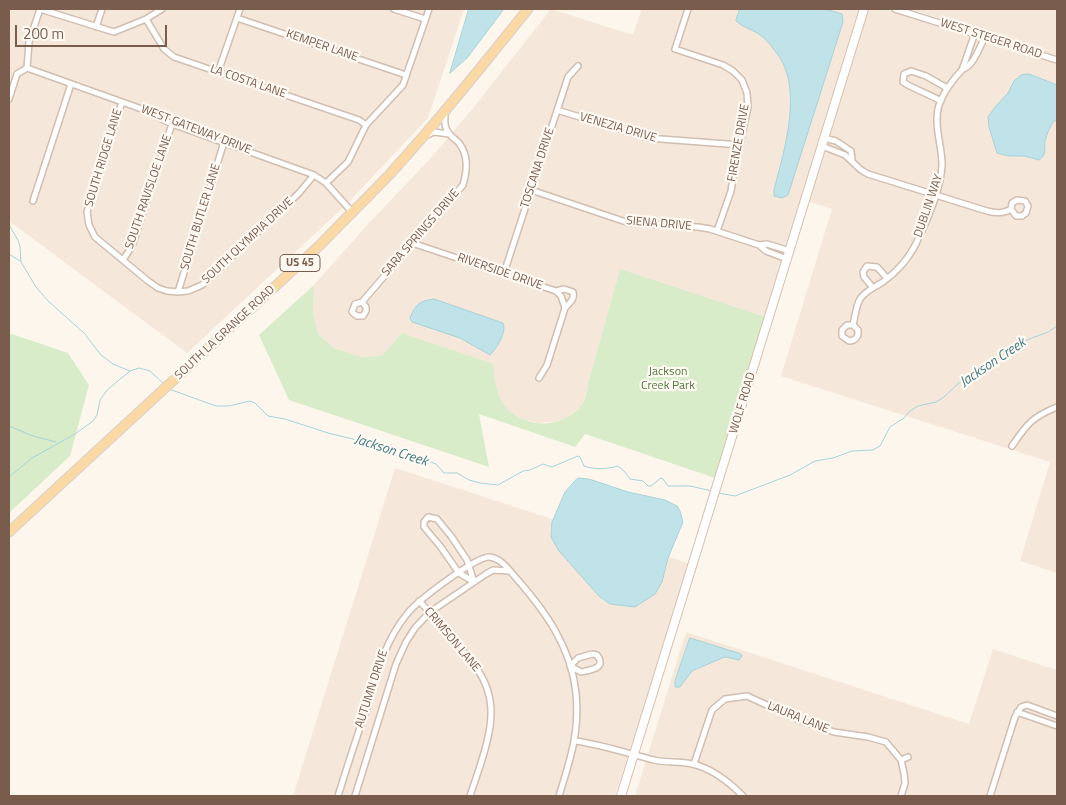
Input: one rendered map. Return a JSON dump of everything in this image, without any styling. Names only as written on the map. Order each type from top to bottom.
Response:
[{"type":"main road","name":"SOUTH LA GRANGE ROAD","points":[[9,532],[320,245],[389,175],[528,9]]},
{"type":"main road","name":"WOLF ROAD","points":[[621,796],[864,9]]},
{"type":"street","points":[[9,99],[17,74],[28,68],[29,42],[40,9],[114,32],[146,19],[162,9]]},
{"type":"street","points":[[96,27],[102,9]]},
{"type":"street","points":[[218,72],[240,9]]},
{"type":"street","points":[[394,9],[425,19]]},
{"type":"street","points":[[326,183],[348,162],[366,125],[403,85],[429,9]]},
{"type":"street","name":"FIRENZE DRIVE","points":[[688,9],[675,50],[722,65],[733,71],[742,80],[747,93],[748,107],[731,191],[717,231]]},
{"type":"street","name":"WEST STEGER ROAD","points":[[895,9],[1057,60]]},
{"type":"street","name":"KEMPER LANE","points":[[237,18],[406,74]]},
{"type":"street","name":"LA COSTA LANE","points":[[146,19],[164,49],[174,57],[359,120],[366,125]]},
{"type":"street","name":"DUBLIN WAY","points":[[962,70],[975,33]]},
{"type":"street","name":"DUBLIN WAY","points":[[853,325],[860,300],[887,278],[911,253],[926,223],[940,180],[942,164],[937,131],[937,115],[941,101],[947,88],[962,70],[971,63],[985,36]]},
{"type":"street","name":"TOSCANA DRIVE","points":[[504,273],[568,77],[578,66]]},
{"type":"street","name":"WEST GATEWAY DRIVE","points":[[28,68],[155,114],[172,124],[314,174],[326,183],[352,212]]},
{"type":"street","points":[[941,101],[906,85],[903,82],[904,74],[911,71],[926,76],[947,88]]},
{"type":"street","points":[[33,201],[71,84]]},
{"type":"street","name":"SOUTH RIDGE LANE","points":[[122,102],[87,212],[89,225],[95,237],[123,260]]},
{"type":"street","name":"SARA SPRINGS DRIVE","points":[[362,302],[463,185],[467,164],[459,144],[449,134],[445,122],[445,110]]},
{"type":"street","name":"VENEZIA DRIVE","points":[[557,110],[648,138],[740,145]]},
{"type":"street","name":"SOUTH RAVISLOE LANE","points":[[123,260],[132,246],[172,124]]},
{"type":"street","points":[[423,136],[434,132],[449,134]]},
{"type":"street","points":[[824,138],[836,141],[851,152],[852,160]]},
{"type":"street","name":"SOUTH BUTLER LANE","points":[[178,292],[224,142]]},
{"type":"street","points":[[822,146],[838,151],[868,174],[999,213],[1011,209]]},
{"type":"street","name":"SOUTH OLYMPIA DRIVE","points":[[178,292],[202,285],[299,193],[314,174]]},
{"type":"street","name":"SIENA DRIVE","points":[[531,190],[629,223],[698,227],[717,231],[759,245],[766,251],[788,255]]},
{"type":"street","name":"RIVERSIDE DRIVE","points":[[412,243],[556,291],[561,296],[564,308]]},
{"type":"street","points":[[123,260],[158,288],[178,292]]},
{"type":"street","points":[[873,288],[864,277],[863,272],[867,266],[877,267],[887,278]]},
{"type":"street","points":[[539,378],[547,364],[564,308],[574,296],[573,292],[556,291]]},
{"type":"street","points":[[1012,446],[1026,425],[1044,412],[1057,407]]},
{"type":"street","points":[[431,517],[436,519],[451,536],[467,560],[474,582],[459,573],[424,527],[426,519],[431,517]]},
{"type":"street","name":"AUTUMN DRIVE","points":[[338,796],[385,649],[395,631],[419,601],[479,560],[492,557],[500,561],[509,570]]},
{"type":"street","name":"AUTUMN DRIVE","points":[[355,796],[400,654],[415,628],[430,612],[493,570],[509,570]]},
{"type":"street","points":[[509,570],[547,615],[560,639],[570,666],[577,703],[576,741],[559,796]]},
{"type":"street","name":"CRIMSON LANE","points":[[419,601],[479,670],[485,682],[490,700],[490,729],[470,796]]},
{"type":"street","points":[[592,654],[597,655],[600,659],[599,665],[596,668],[581,672],[570,666],[578,658],[592,654]]},
{"type":"street","name":"LAURA LANE","points":[[694,764],[712,710],[725,699],[748,696],[804,722],[834,732],[868,737],[886,742],[901,760]]},
{"type":"street","points":[[990,796],[1021,707],[1027,705],[1057,716]]},
{"type":"street","points":[[1018,712],[1057,726]]},
{"type":"street","points":[[576,741],[655,760],[694,764],[713,772],[730,783],[742,796]]},
{"type":"street","points":[[901,796],[905,783],[901,760],[908,757]]},
{"type":"shaded area","points":[[9,9],[464,9],[428,118],[348,203],[187,353],[9,221]]},
{"type":"shaded area","points":[[551,9],[633,35],[642,9],[861,9],[766,317],[620,270],[582,406],[562,421],[539,423],[526,421],[512,414],[502,404],[495,386],[492,364],[402,333],[381,356],[361,357],[334,348],[318,334],[313,313],[314,285],[369,223],[430,159]]},
{"type":"shaded area","points":[[866,9],[884,9],[1057,64],[1057,573],[1020,561],[1050,462],[781,376],[832,209],[807,201]]},
{"type":"shaded area","points":[[910,9],[1057,9],[1057,56]]},
{"type":"shaded area","points":[[395,468],[691,564],[615,796],[293,796]]},
{"type":"shaded area","points":[[686,632],[969,724],[993,649],[1057,670],[1057,796],[635,796]]},
{"type":"green space","name":"Jackson Creek Park","points":[[620,269],[766,317],[718,479],[585,434],[575,447],[479,414],[489,467],[289,400],[259,335],[314,285],[313,313],[318,334],[334,348],[361,357],[381,356],[402,333],[493,364],[497,390],[509,411],[532,422],[555,422],[575,412],[583,403]]},
{"type":"green space","points":[[9,333],[68,353],[89,385],[70,456],[9,513]]},
{"type":"water","points":[[469,9],[504,9],[467,58],[450,73]]},
{"type":"water","points":[[740,9],[825,9],[842,14],[843,22],[788,195],[782,198],[774,196],[774,190],[783,157],[790,119],[791,100],[789,82],[784,65],[770,44],[759,34],[736,21]]},
{"type":"water","points":[[1029,74],[1057,85],[1057,121],[1054,121],[1049,130],[1045,141],[1044,154],[1039,160],[997,153],[989,127],[988,117],[1008,93],[1014,81],[1021,75]]},
{"type":"water","points":[[434,299],[503,323],[504,331],[490,355],[460,338],[412,322],[410,318],[416,306],[421,302]]},
{"type":"water","points":[[578,478],[589,479],[628,492],[665,500],[677,506],[680,511],[683,522],[668,558],[662,582],[655,594],[635,607],[610,604],[599,596],[559,551],[551,537],[552,522],[565,492]]},
{"type":"water","points":[[690,638],[741,654],[742,656],[739,660],[722,658],[692,671],[680,687],[675,687],[675,681]]},
{"type":"waterway","name":"Jackson Creek","points":[[9,225],[18,240],[21,262],[36,287],[48,301],[84,333],[101,355],[113,364],[130,371]]},
{"type":"waterway","points":[[9,254],[20,261]]},
{"type":"waterway","name":"Jackson Creek","points":[[718,493],[735,496],[790,475],[815,461],[833,458],[852,451],[873,450],[880,446],[890,427],[904,418],[910,411],[918,406],[936,402],[974,372],[986,367],[1024,341],[1048,332],[1057,326]]},
{"type":"waterway","points":[[9,477],[32,458],[75,434],[93,421],[97,415],[100,400],[107,390],[130,371],[139,368],[150,371],[164,384]]},
{"type":"waterway","name":"Jackson Creek","points":[[169,389],[216,406],[229,406],[250,401],[255,403],[268,416],[285,419],[328,433],[365,442],[389,450],[397,456],[406,459],[428,461],[436,464],[444,473],[457,473],[469,480],[480,483],[498,485],[523,471],[543,464],[552,467],[578,456],[584,466],[601,469],[618,466],[630,479],[643,481],[648,486],[651,486],[661,478],[668,486],[690,486],[712,491]]},
{"type":"waterway","points":[[9,426],[33,436],[56,442]]}]
